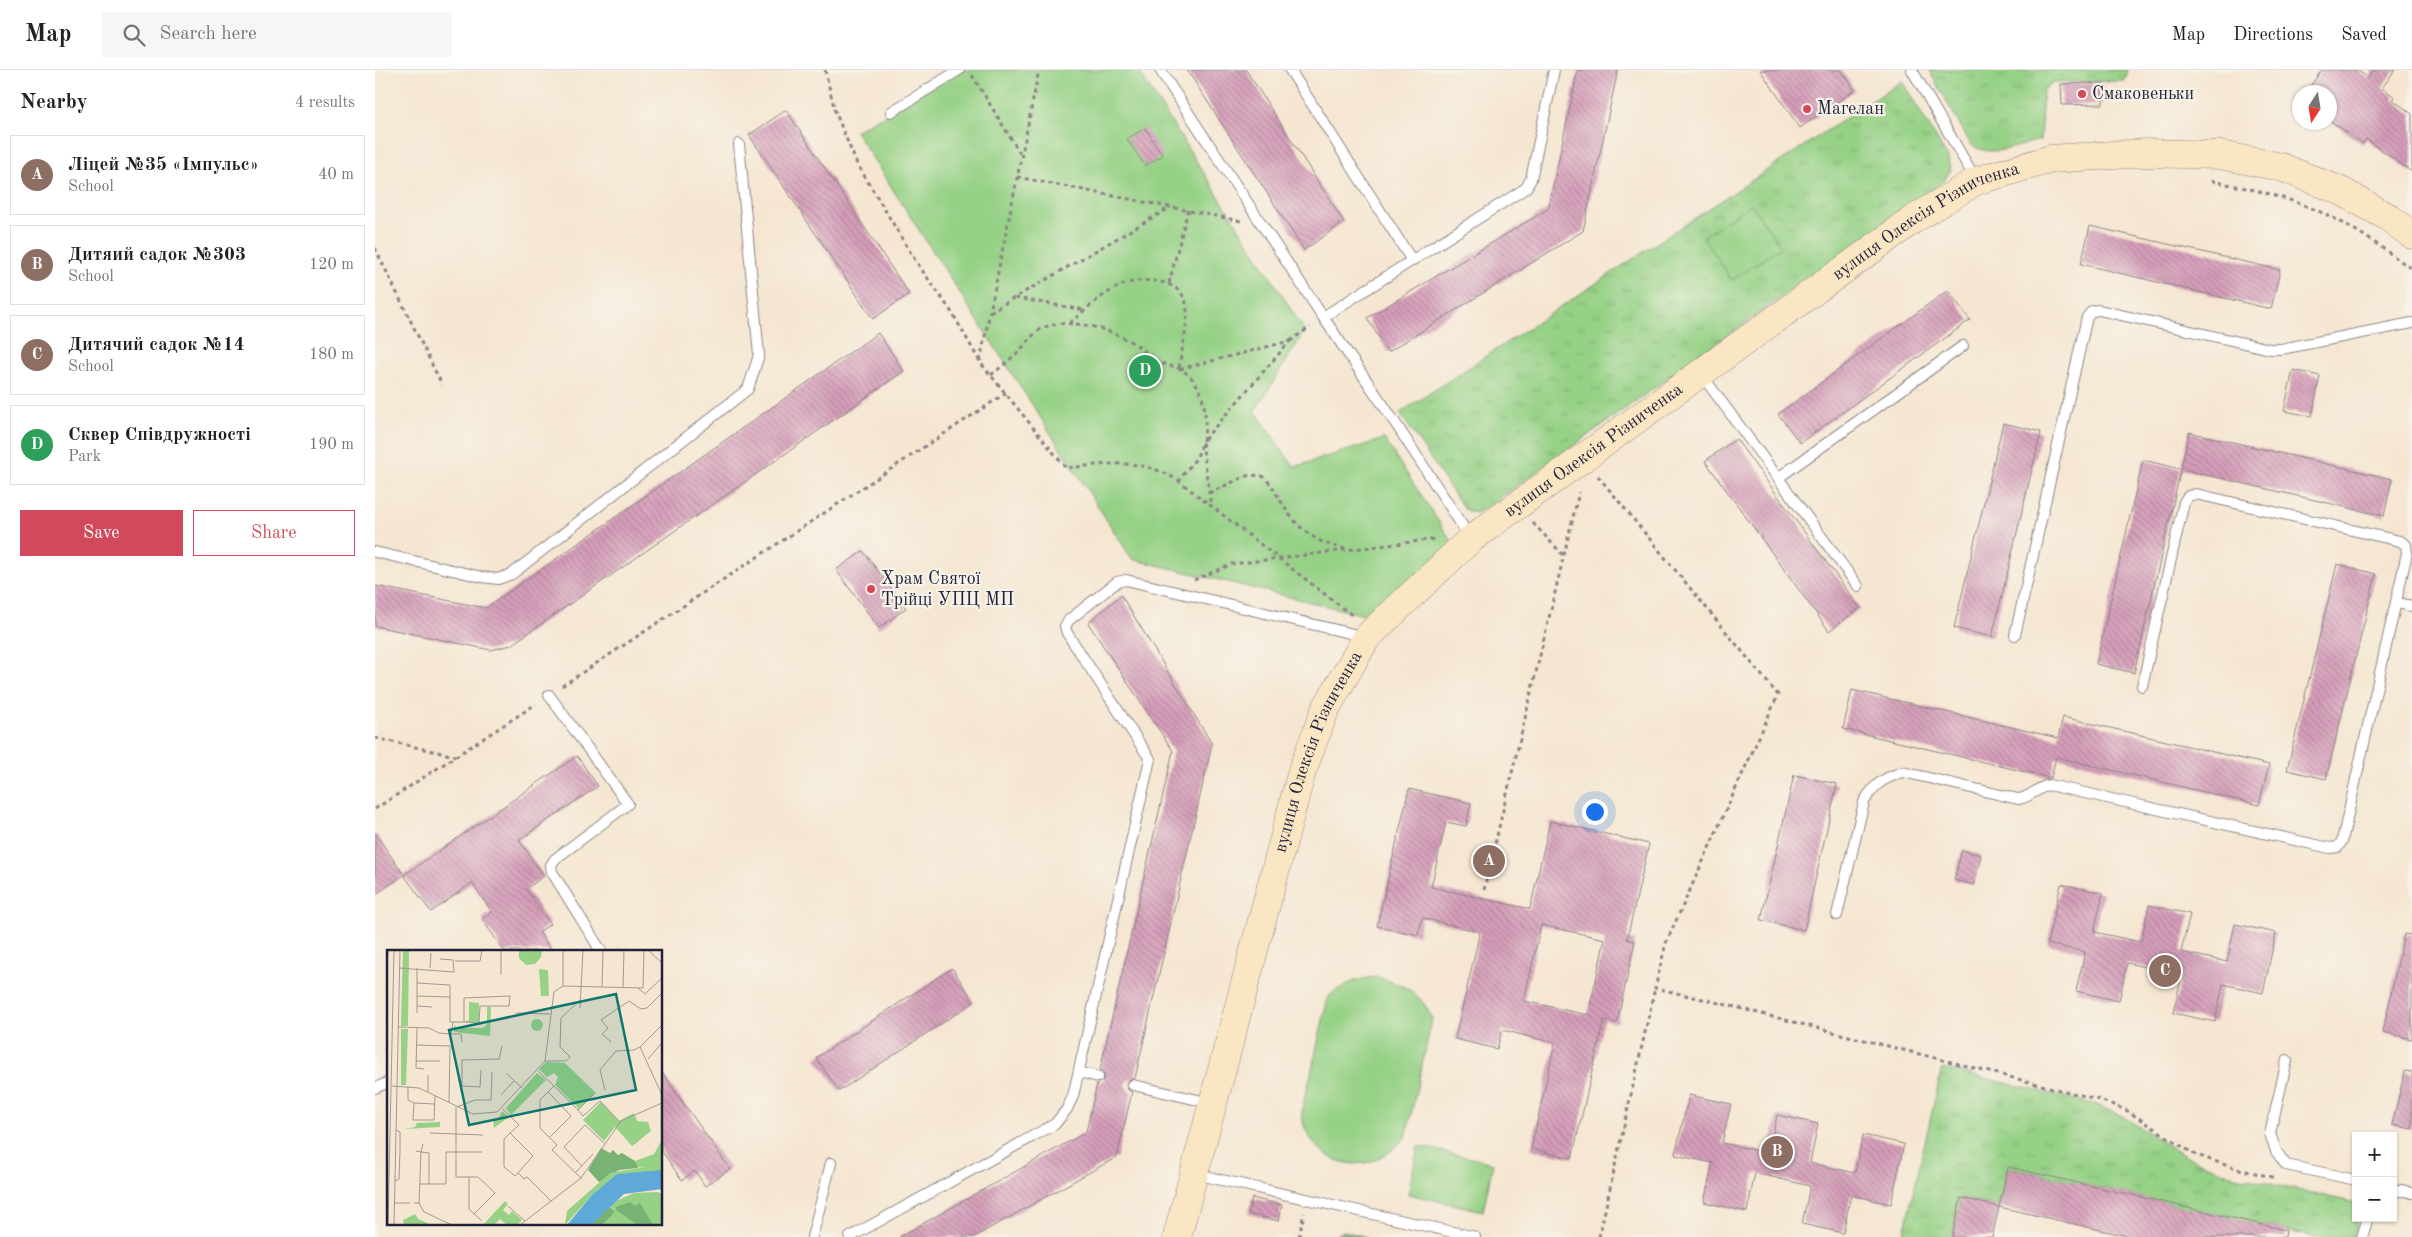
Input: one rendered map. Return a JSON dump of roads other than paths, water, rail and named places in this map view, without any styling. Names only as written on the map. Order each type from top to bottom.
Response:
[{"type":"street","name":"вулиця Олексія Різниченка","points":[[1177,1237],[1302,771],[1325,710],[1362,628],[1468,534],[1701,373],[1914,218],[1977,181],[2051,159],[2145,153],[2219,155],[2281,167],[2341,190],[2388,217],[2412,235]]},
{"type":"lane","points":[[891,112],[959,70]]},
{"type":"lane","points":[[1160,70],[1261,225],[1468,534]]},
{"type":"lane","points":[[1290,70],[1411,259]]},
{"type":"lane","points":[[1323,317],[1411,259],[1517,196],[1525,188],[1531,178],[1554,70]]},
{"type":"lane","points":[[1913,70],[1977,181]]},
{"type":"lane","points":[[375,552],[482,577],[498,579],[512,574],[748,389],[759,355],[739,144]]},
{"type":"lane","points":[[2015,635],[2087,317],[2091,311],[2099,310],[2271,349],[2281,349],[2412,323]]},
{"type":"lane","points":[[1778,478],[1963,346]]},
{"type":"lane","points":[[1701,373],[1858,586]]},
{"type":"lane","points":[[1837,915],[1864,802],[1871,788],[1885,778],[1903,772],[2018,799],[2023,799],[2049,785],[2330,848],[2337,847],[2342,841],[2397,602],[2407,553],[2406,545],[2400,541],[2196,494],[2188,496],[2184,502],[2142,686]]},
{"type":"lane","points":[[850,1237],[1055,1124],[1067,1109],[1073,1096],[1150,759],[1067,633],[1065,626],[1069,620],[1121,580],[1362,628]]},
{"type":"lane","points":[[2397,602],[2412,606]]},
{"type":"lane","points":[[549,695],[629,804],[555,859],[551,865],[552,872],[600,950]]},
{"type":"lane","points":[[2287,1060],[2270,1134],[2277,1151],[2286,1165],[2352,1179]]},
{"type":"lane","points":[[1079,1072],[1098,1077]]},
{"type":"lane","points":[[375,1088],[387,1083]]},
{"type":"lane","points":[[1133,1085],[1212,1104]]},
{"type":"lane","points":[[812,1237],[831,1163]]},
{"type":"lane","points":[[1194,1174],[1475,1237]]},
{"type":"lane","points":[[2362,1237],[2367,1222]]},
{"type":"place","name":"Смаковеньки","points":[[2082,94]]},
{"type":"place","name":"Магелан","points":[[1807,109]]},
{"type":"place","name":"Сквер Співдружності","points":[[1145,371]]},
{"type":"place","name":"Храм Святої Трійці УПЦ МП","points":[[871,589]]},
{"type":"place","name":"Ліцей №35 «Імпульс»","points":[[1489,861]]},
{"type":"place","name":"Дитячий садок №14","points":[[2165,971]]},
{"type":"place","name":"Дитяий садок №303","points":[[1777,1152]]}]
